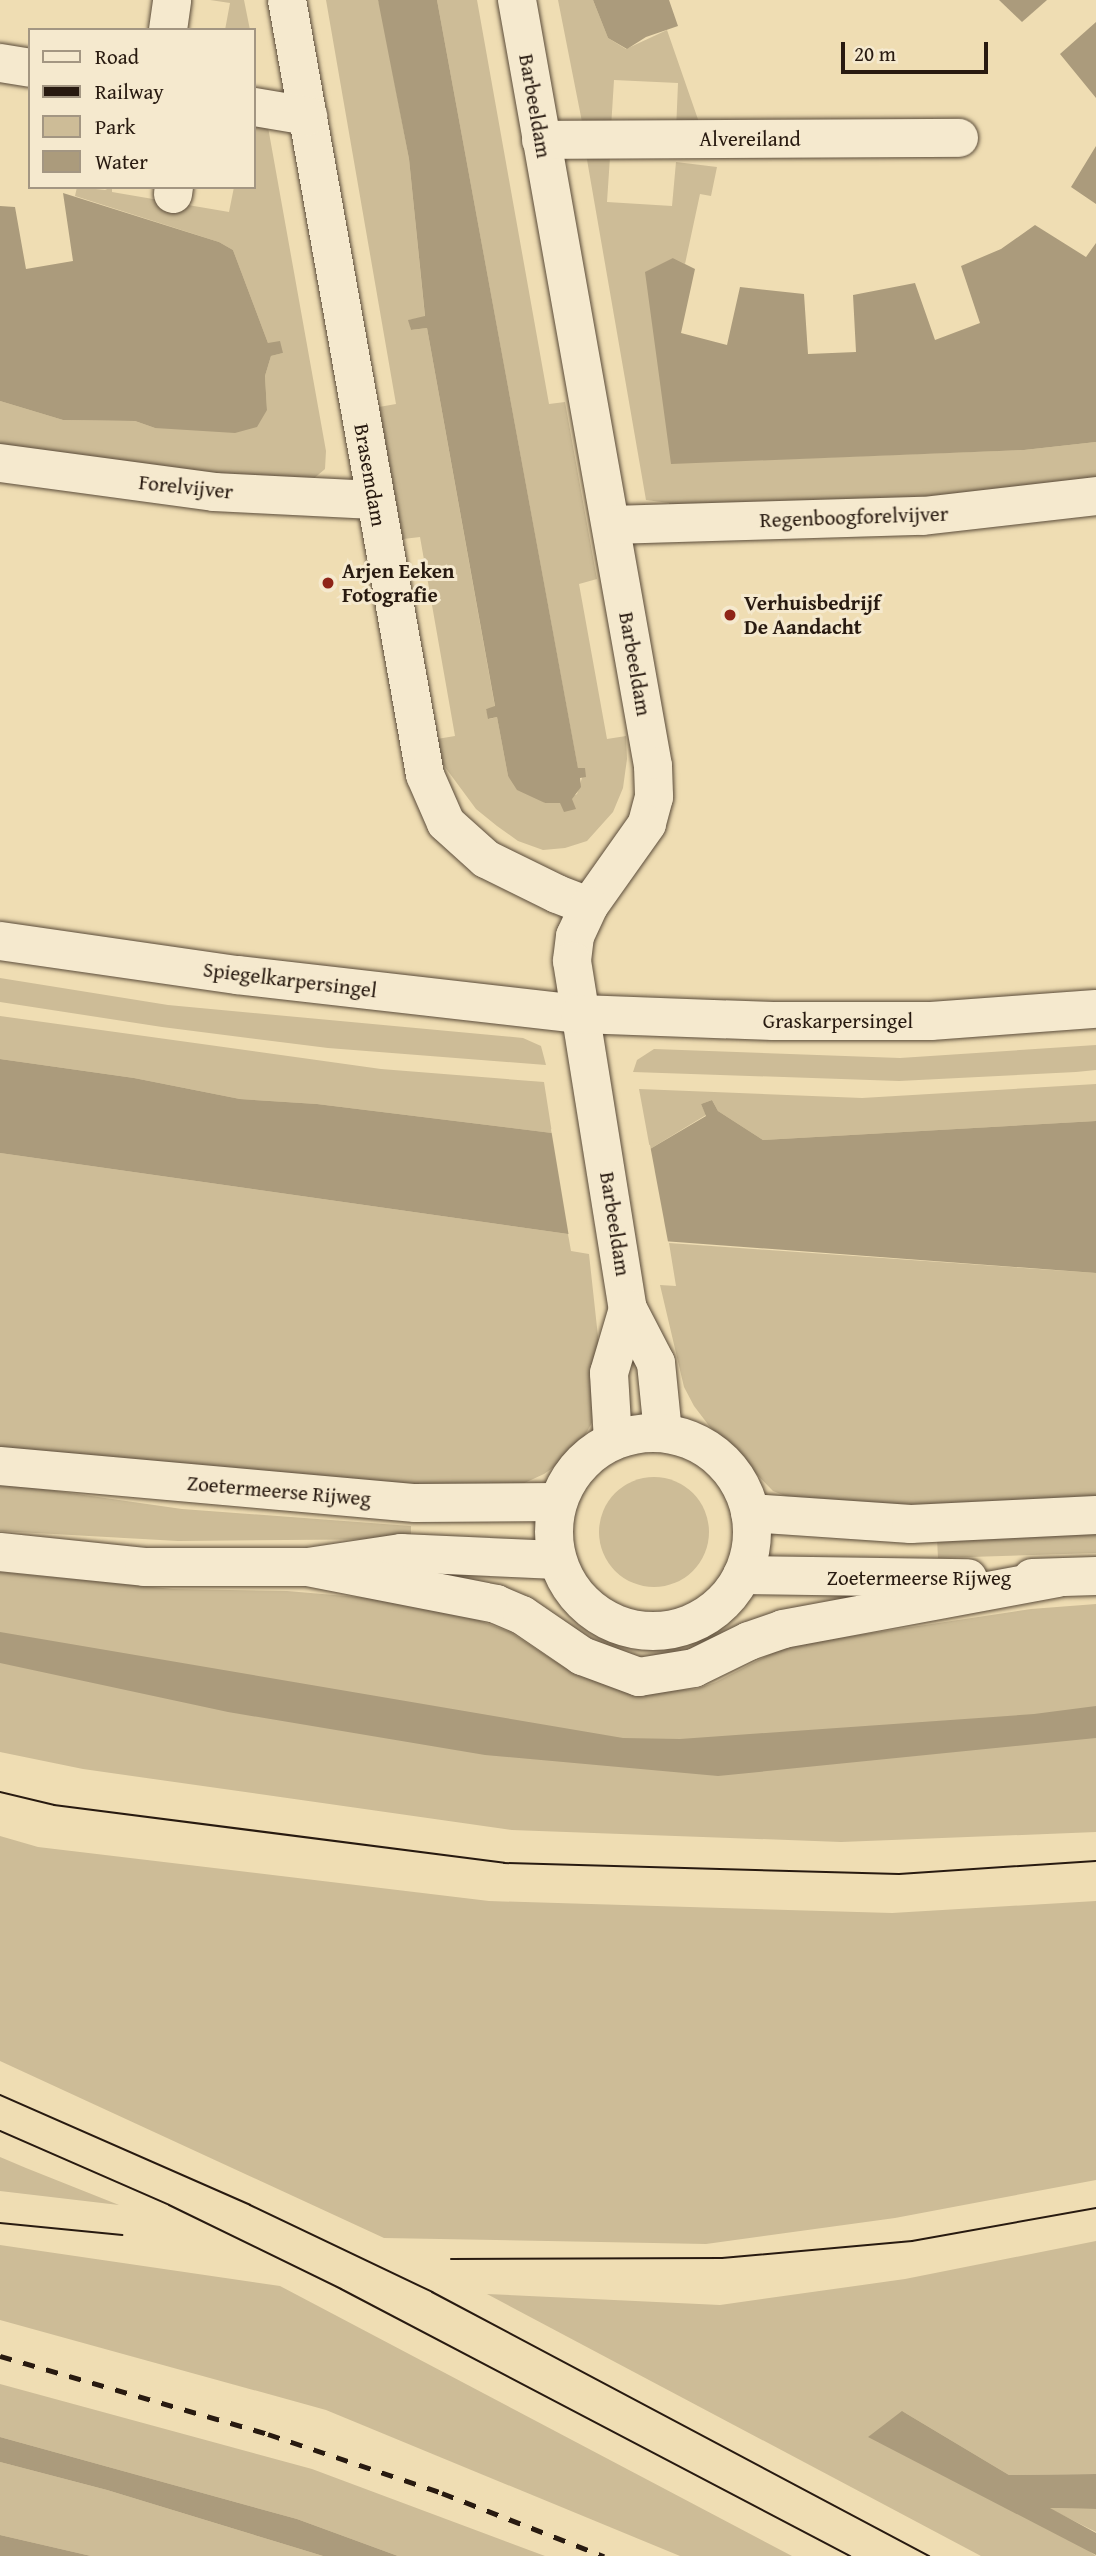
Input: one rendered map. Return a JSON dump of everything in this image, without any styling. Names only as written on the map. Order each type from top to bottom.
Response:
[{"type":"street","points":[[168,28],[172,0]]},
{"type":"street","name":"Brasemdam","points":[[287,0],[425,775],[446,823],[486,859],[557,894],[589,906]]},
{"type":"street","name":"Barbeeldam","points":[[517,0],[653,766],[654,797],[647,824],[589,906],[575,936],[572,961],[622,1258],[628,1309],[656,1363],[663,1433]]},
{"type":"street","points":[[0,63],[28,68]]},
{"type":"street","points":[[256,107],[308,116]]},
{"type":"street","name":"Alvereiland","points":[[541,140],[959,138]]},
{"type":"street","name":"Forelvijver","points":[[0,463],[214,492],[374,500]]},
{"type":"street","name":"Regenboogforelvijver","points":[[611,525],[923,516],[1096,496]]},
{"type":"street","name":"Spiegelkarpersingel","points":[[0,941],[237,975],[580,1014]]},
{"type":"street","name":"Graskarpersingel","points":[[580,1014],[773,1021],[931,1021],[1096,1009]]},
{"type":"street","name":"Barbeeldam","points":[[613,1441],[608,1373],[628,1309]]},
{"type":"street","points":[[638,1433],[663,1433],[686,1438],[722,1461],[739,1483],[750,1513],[751,1543],[742,1575],[726,1599],[703,1618],[676,1629],[639,1630],[611,1622],[587,1606],[571,1589],[557,1560],[553,1536],[558,1502],[574,1471],[590,1455],[613,1441],[638,1433]]},
{"type":"street","name":"Zoetermeerse Rijweg","points":[[0,1466],[415,1503],[558,1502]]},
{"type":"street","points":[[750,1513],[911,1524],[1096,1515]]},
{"type":"street","points":[[0,1552],[144,1567],[308,1567],[401,1553],[557,1560]]},
{"type":"street","points":[[308,1567],[496,1604],[522,1615],[582,1656],[639,1676],[694,1668],[749,1641],[783,1629],[1057,1578]]},
{"type":"street","name":"Zoetermeerse Rijweg","points":[[742,1575],[1057,1578],[1096,1576]]},
{"type":"green space","points":[[210,0],[244,0],[250,28],[225,28],[230,3]]},
{"type":"green space","points":[[326,0],[378,0],[381,10],[409,159],[425,317],[409,320],[411,330],[427,328],[495,707],[486,709],[489,719],[497,717],[508,776],[545,803],[560,803],[577,794],[585,768],[578,769],[437,0],[477,0],[549,404],[565,402],[597,579],[579,584],[607,739],[626,736],[627,759],[623,788],[613,812],[587,841],[565,848],[543,850],[518,841],[476,809],[442,763],[437,739],[455,736],[420,537],[403,539],[379,407],[396,404]]},
{"type":"green space","points":[[558,0],[593,0],[608,38],[626,49],[667,30],[701,128],[676,131],[678,83],[614,80],[611,128],[583,127]]},
{"type":"green space","points":[[256,126],[268,127],[326,451],[325,469],[312,480],[248,482],[0,453],[0,401],[63,420],[135,421],[155,428],[267,410],[265,376],[271,356],[283,353],[268,343],[233,250],[219,242],[75,196],[77,189],[112,189],[112,192],[229,212],[234,189],[256,189]]},
{"type":"green space","points":[[586,154],[610,157],[607,202],[672,206],[676,162],[717,167],[711,196],[700,194],[685,264],[673,258],[672,463],[1024,450],[1096,442],[1096,483],[996,497],[670,510],[669,503],[646,500]]},
{"type":"green space","points":[[0,978],[168,1005],[523,1038],[541,1046],[546,1065],[328,1048],[162,1027],[0,1002]]},
{"type":"green space","points":[[0,1016],[381,1069],[544,1082],[552,1133],[317,1104],[240,1099],[134,1078],[0,1059]]},
{"type":"green space","points":[[1096,1045],[1096,1070],[1076,1072],[899,1081],[633,1072],[637,1060],[654,1049],[900,1058]]},
{"type":"green space","points":[[1096,1084],[1096,1121],[763,1140],[718,1111],[712,1100],[701,1104],[706,1115],[650,1149],[639,1089],[862,1098]]},
{"type":"green space","points":[[0,1153],[568,1234],[571,1251],[589,1254],[600,1355],[598,1412],[580,1444],[544,1474],[520,1485],[430,1495],[0,1448]]},
{"type":"green space","points":[[669,1243],[1096,1273],[1096,1500],[873,1506],[798,1501],[773,1491],[710,1427],[684,1387],[660,1285],[676,1286]]},
{"type":"green space","points":[[654,1477],[675,1481],[693,1493],[705,1511],[709,1532],[705,1553],[693,1571],[675,1583],[654,1587],[633,1583],[615,1571],[603,1553],[599,1532],[603,1511],[615,1493],[633,1481]]},
{"type":"green space","points":[[0,1483],[182,1509],[411,1526],[411,1539],[178,1541],[0,1531]]},
{"type":"green space","points":[[1096,1533],[1096,1553],[938,1558],[937,1539]]},
{"type":"green space","points":[[0,1572],[173,1589],[287,1591],[416,1602],[470,1617],[510,1632],[576,1675],[648,1692],[696,1689],[716,1682],[776,1651],[812,1642],[1031,1609],[1096,1604],[1096,1832],[841,1842],[512,1830],[83,1769],[0,1752]]},
{"type":"green space","points":[[0,1836],[38,1847],[489,1901],[892,1913],[1096,1901],[1096,2180],[895,2218],[706,2244],[384,2238],[0,2061]]},
{"type":"green space","points":[[0,2157],[26,2168],[119,2205],[0,2191]]},
{"type":"green space","points":[[1096,2241],[1096,2474],[1009,2475],[902,2411],[1096,2556],[981,2556],[487,2294],[720,2305],[905,2279]]},
{"type":"green space","points":[[0,2245],[280,2286],[792,2556],[680,2556],[326,2410],[0,2320]]},
{"type":"green space","points":[[0,2384],[312,2469],[545,2556],[398,2556],[297,2519],[0,2437]]},
{"type":"green space","points":[[0,2462],[107,2490],[323,2556],[91,2556],[0,2535]]},
{"type":"green space","points":[[1048,2508],[1096,2509],[1096,2532]]},
{"type":"water","points":[[378,0],[437,0],[578,768],[585,768],[586,777],[580,778],[581,787],[572,799],[576,809],[564,812],[560,803],[545,803],[517,790],[508,776],[497,717],[488,719],[486,709],[495,706],[427,328],[411,330],[408,320],[425,316],[409,159]]},
{"type":"water","points":[[593,0],[669,0],[678,26],[646,37],[627,49],[608,38]]},
{"type":"water","points":[[999,0],[1047,0],[1022,22]]},
{"type":"water","points":[[1096,22],[1096,98],[1060,54]]},
{"type":"water","points":[[1096,146],[1096,204],[1071,187]]},
{"type":"water","points":[[63,193],[219,242],[233,250],[268,343],[280,341],[283,353],[271,356],[265,376],[267,410],[257,427],[235,433],[155,428],[135,421],[63,420],[0,401],[0,206],[15,207],[26,269],[73,261]]},
{"type":"water","points":[[1035,225],[1086,257],[1096,243],[1096,442],[1024,450],[671,464],[645,272],[673,258],[695,269],[681,333],[727,345],[740,287],[804,294],[808,354],[856,352],[853,295],[915,283],[935,340],[980,323],[961,266],[1001,249]]},
{"type":"water","points":[[0,1059],[134,1078],[240,1099],[317,1104],[552,1133],[650,1149],[706,1116],[701,1104],[712,1100],[718,1111],[763,1140],[1096,1121],[1096,1273],[568,1234],[0,1153]]},
{"type":"water","points":[[0,1632],[623,1738],[680,1739],[1034,1714],[1096,1706],[1096,1738],[718,1776],[485,1755],[228,1712],[0,1663]]},
{"type":"water","points":[[902,2411],[1009,2475],[1096,2474],[1096,2509],[1050,2508],[1096,2533],[1096,2555],[868,2437]]},
{"type":"water","points":[[0,2437],[297,2519],[398,2556],[323,2556],[107,2490],[0,2462]]},
{"type":"water","points":[[0,2535],[91,2556],[0,2556]]},
{"type":"pier","points":[[551,1129],[650,1145],[669,1247],[569,1237]]},
{"type":"tram line","points":[[0,1792],[54,1805],[504,1863],[899,1874],[1096,1861]]},
{"type":"tram line","points":[[0,2095],[250,2205],[432,2292],[929,2556]]},
{"type":"tram line","points":[[0,2131],[169,2205],[341,2289],[850,2556]]},
{"type":"tram line","points":[[451,2259],[722,2258],[912,2241],[1096,2208]]},
{"type":"tram line","points":[[0,2223],[122,2235]]},
{"type":"railway","points":[[0,2356],[268,2434],[442,2493],[604,2556]]},
{"type":"place","name":"Arjen Eeken Fotografie","points":[[328,583]]},
{"type":"place","name":"Verhuisbedrijf De Aandacht","points":[[730,615]]}]
